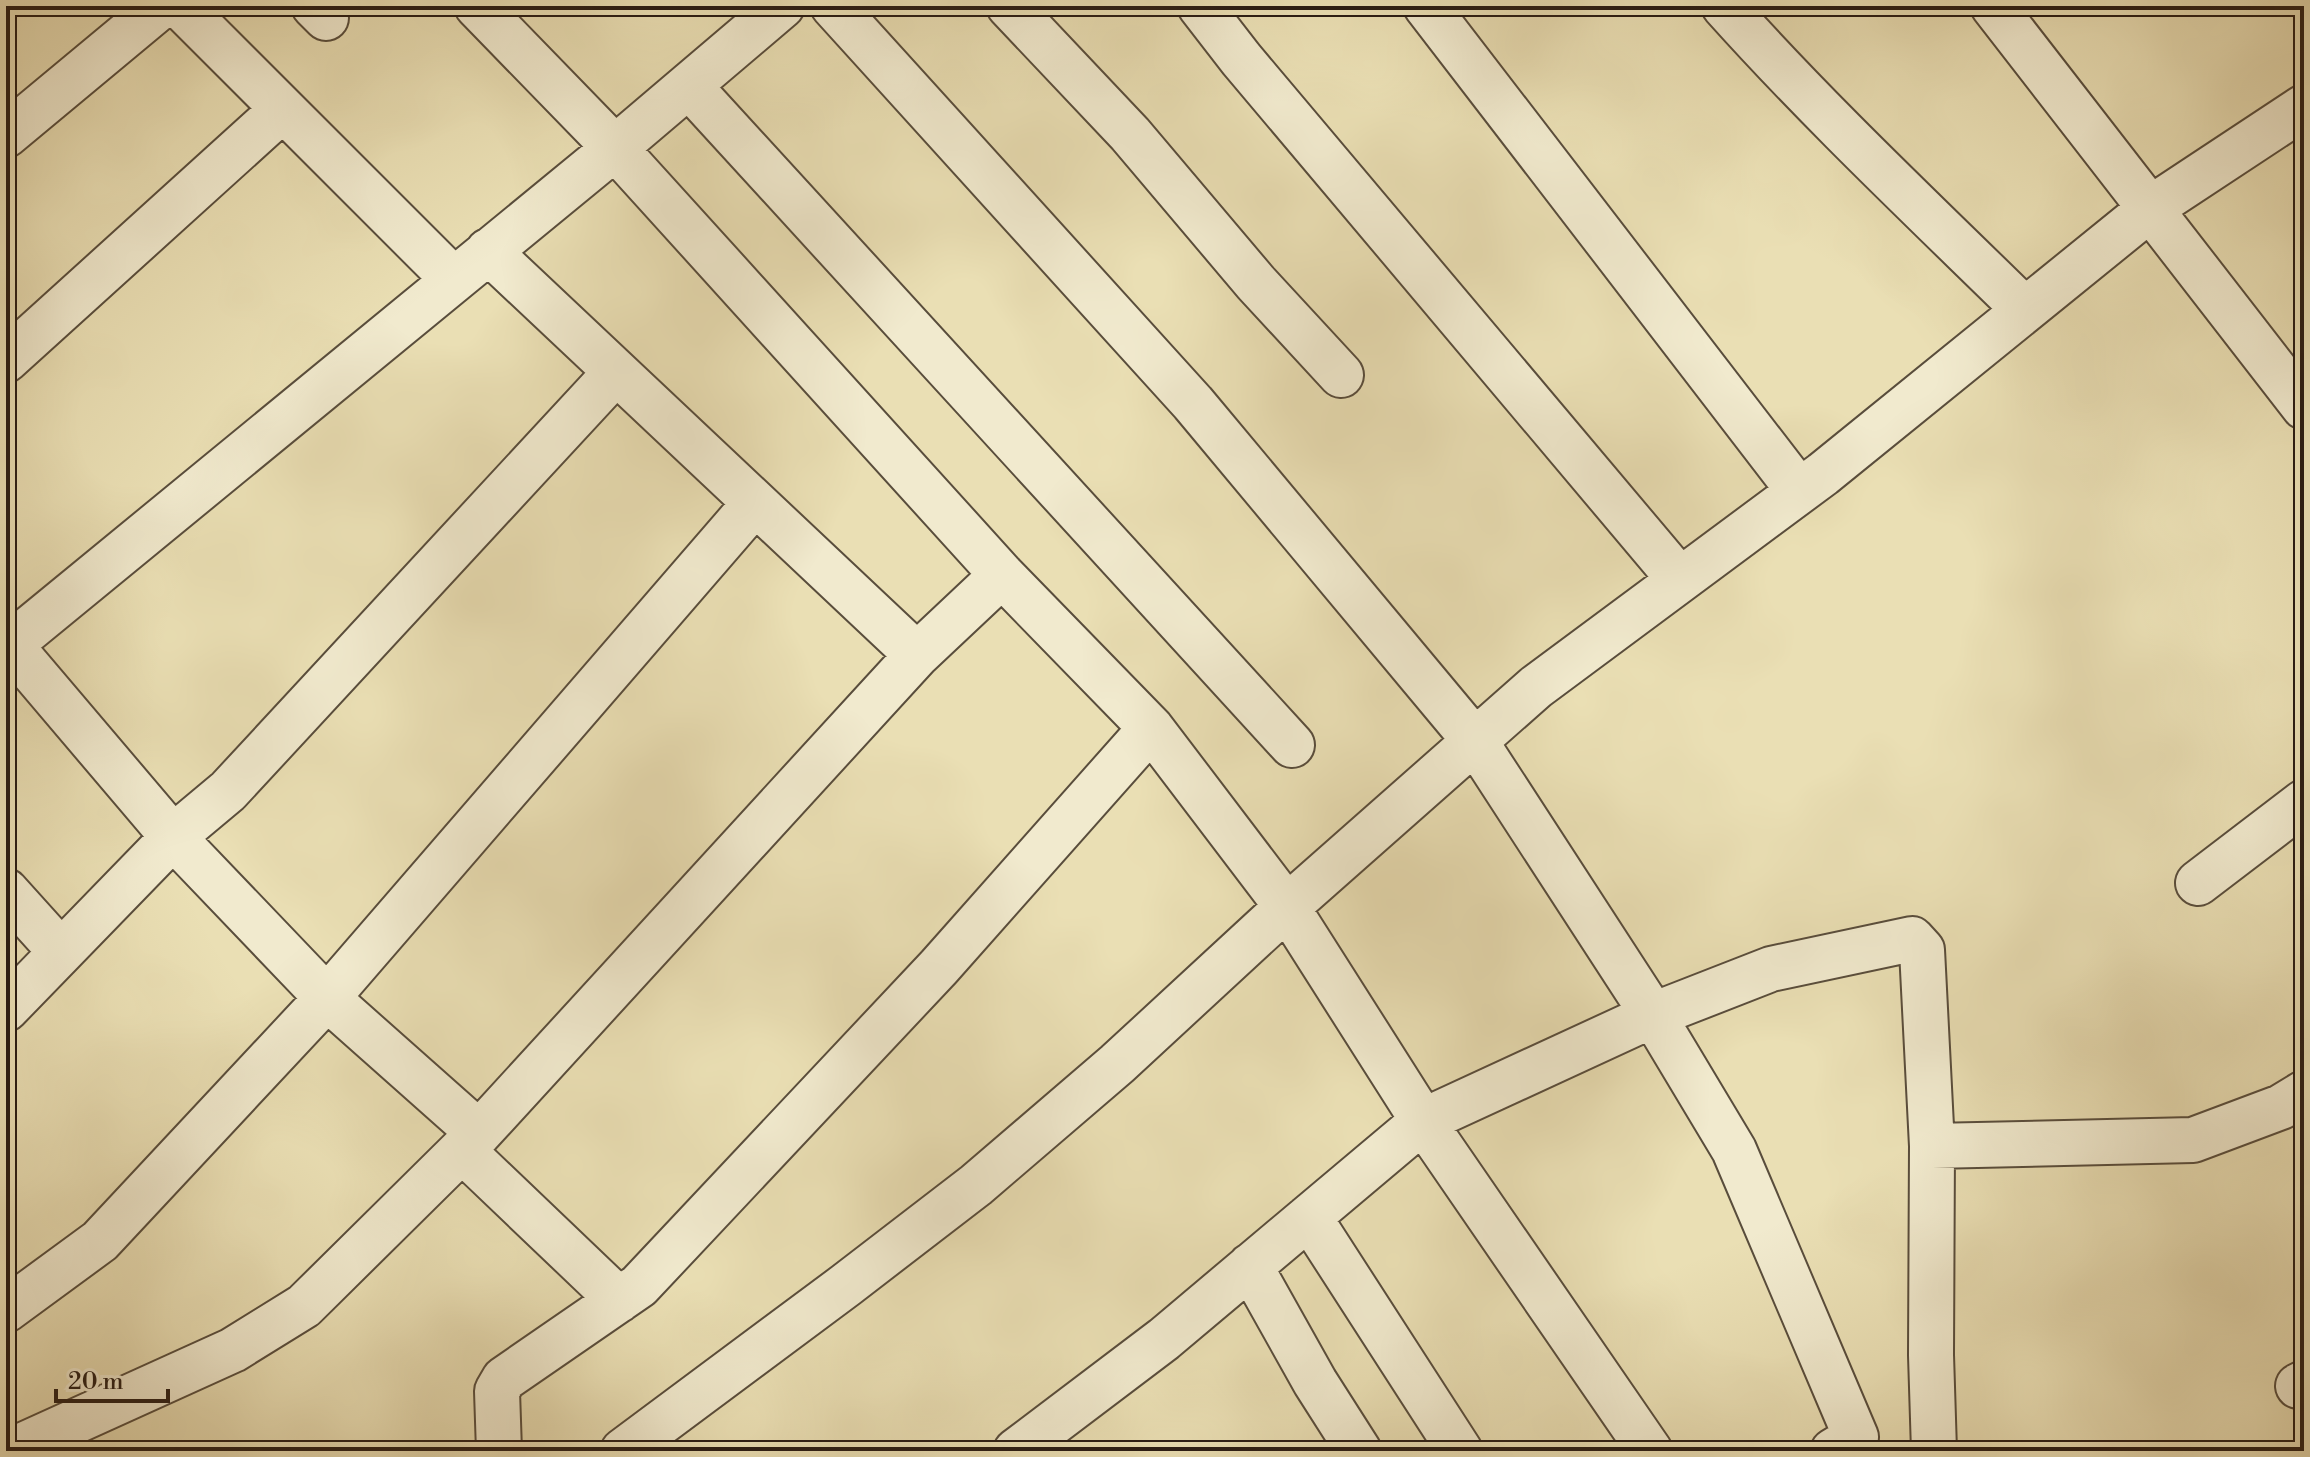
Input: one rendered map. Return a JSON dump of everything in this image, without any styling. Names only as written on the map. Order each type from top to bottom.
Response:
[{"type":"street","points":[[6,135],[161,6]]},
{"type":"street","points":[[180,6],[454,280]]},
{"type":"street","points":[[477,6],[615,148],[1002,575],[1151,728],[1287,907],[1423,1121],[1650,1451]]},
{"type":"street","points":[[619,1300],[173,837],[8,647],[615,148],[782,6]]},
{"type":"street","points":[[833,6],[1193,403],[1475,741],[1653,1015],[1734,1150],[1856,1437],[1833,1451]]},
{"type":"street","points":[[1009,6],[1130,134],[1256,283],[1341,375]]},
{"type":"street","points":[[1200,6],[1262,84],[1680,580]]},
{"type":"street","points":[[1426,6],[1799,491]]},
{"type":"street","points":[[1724,6],[1860,149],[2025,310]]},
{"type":"street","points":[[1993,6],[2304,407]]},
{"type":"street","points":[[689,86],[1292,745]]},
{"type":"street","points":[[623,1451],[976,1185],[1117,1064],[1287,907],[1536,687],[1823,474],[2151,208],[2304,107]]},
{"type":"street","points":[[6,360],[283,109]]},
{"type":"street","points":[[488,251],[917,655]]},
{"type":"street","points":[[6,1009],[173,837],[228,791],[616,372]]},
{"type":"street","points":[[6,1310],[100,1241],[327,998],[755,503]]},
{"type":"street","points":[[10,1451],[233,1350],[304,1306],[470,1142],[917,655],[1002,575]]},
{"type":"street","points":[[499,1451],[497,1391],[504,1379],[639,1286],[939,967],[1151,728]]},
{"type":"street","points":[[2198,883],[2304,802]]},
{"type":"street","points":[[6,891],[61,952]]},
{"type":"street","points":[[1016,1451],[1164,1339],[1423,1121],[1653,1015],[1771,969],[1912,939],[1922,950],[1932,1146],[1934,1451]]},
{"type":"street","points":[[1932,1146],[2193,1140],[2281,1107],[2304,1093]]},
{"type":"street","points":[[1309,1217],[1460,1451]]},
{"type":"street","points":[[1250,1266],[1315,1382],[1359,1451]]}]
